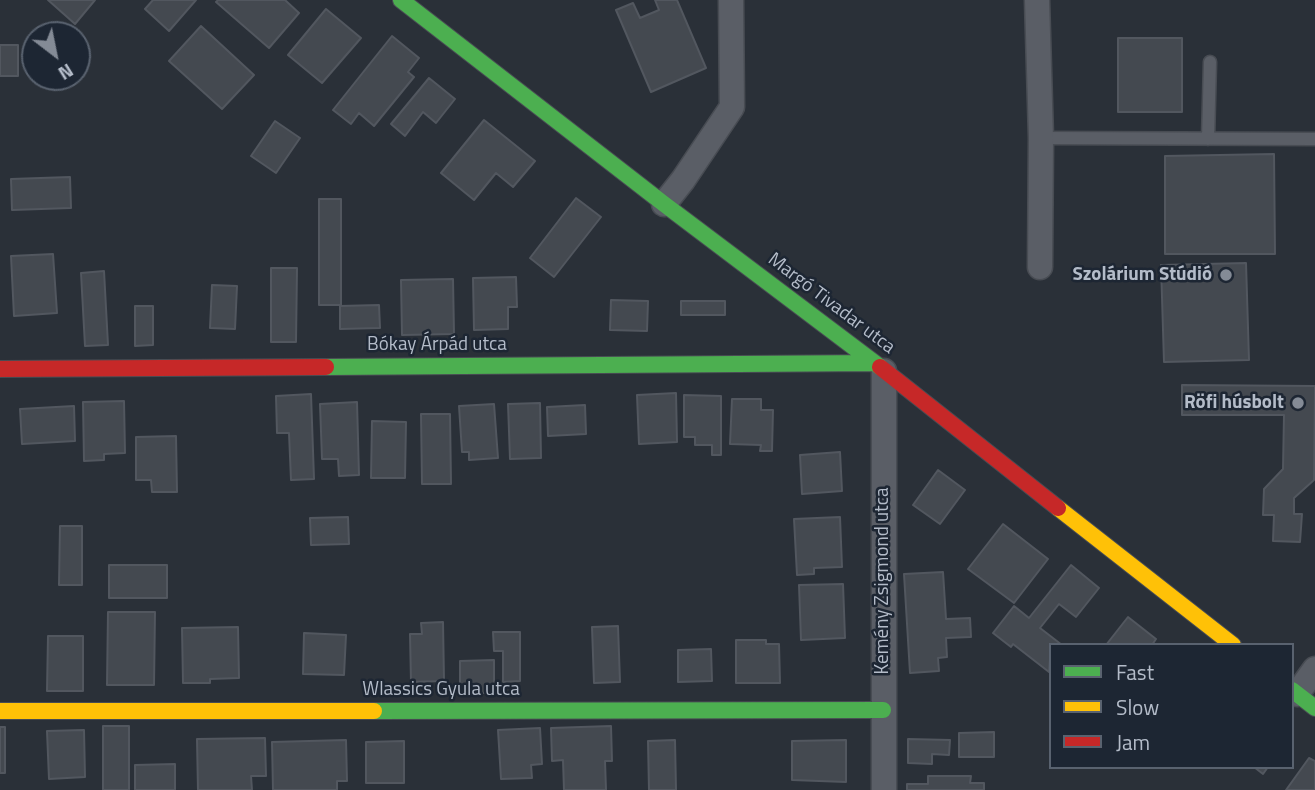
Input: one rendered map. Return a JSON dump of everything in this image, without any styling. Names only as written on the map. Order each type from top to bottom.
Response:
[{"type":"street","name":"Margó Tivadar utca","points":[[401,0],[879,367],[1230,643]]},
{"type":"street","points":[[664,204],[732,107],[731,0]]},
{"type":"street","points":[[1037,0],[1041,138],[1040,267]]},
{"type":"street","name":"Bókay Árpád utca","points":[[0,369],[879,367]]},
{"type":"street","name":"Kemény Zsigmond utca","points":[[879,367],[884,790]]},
{"type":"street","points":[[1301,697],[1315,669]]},
{"type":"street","name":"Wlassics Gyula utca","points":[[0,711],[883,710]]},
{"type":"lane","points":[[1208,139],[1210,62]]},
{"type":"lane","points":[[1041,138],[1315,139]]},
{"type":"building","points":[[48,0],[95,0],[78,21],[72,21]]},
{"type":"building","points":[[153,0],[196,0],[169,31],[145,9]]},
{"type":"building","points":[[285,0],[299,13],[269,48],[216,2]]},
{"type":"building","points":[[655,0],[677,0],[706,68],[651,92],[616,10],[633,3],[640,18],[659,10]]},
{"type":"building","points":[[326,9],[361,38],[322,83],[288,55]]},
{"type":"building","points":[[201,26],[254,75],[222,109],[169,61]]},
{"type":"building","points":[[392,36],[419,58],[408,72],[414,77],[374,126],[359,113],[351,124],[333,110]]},
{"type":"building","points":[[1118,38],[1182,38],[1182,112],[1118,112]]},
{"type":"building","points":[[0,45],[18,45],[18,76],[0,76]]},
{"type":"building","points":[[429,78],[455,99],[436,123],[423,112],[405,136],[391,124]]},
{"type":"building","points":[[484,120],[535,161],[513,187],[496,173],[474,200],[441,173]]},
{"type":"building","points":[[275,121],[300,138],[276,173],[251,156]]},
{"type":"building","points":[[1274,154],[1275,254],[1165,254],[1165,156]]},
{"type":"building","points":[[70,177],[71,208],[12,210],[11,179]]},
{"type":"building","points":[[576,198],[601,217],[554,277],[530,258]]},
{"type":"building","points":[[319,199],[341,199],[341,305],[319,305]]},
{"type":"building","points":[[53,254],[57,313],[14,316],[11,256]]},
{"type":"building","points":[[1246,263],[1249,360],[1164,362],[1161,265]]},
{"type":"building","points":[[271,268],[297,268],[296,342],[271,342]]},
{"type":"building","points":[[104,271],[108,345],[85,346],[81,273]]},
{"type":"building","points":[[516,277],[517,307],[508,307],[508,329],[474,330],[473,278]]},
{"type":"building","points":[[453,279],[454,334],[402,335],[401,280]]},
{"type":"building","points":[[212,285],[237,286],[235,329],[210,328]]},
{"type":"building","points":[[611,300],[648,301],[647,331],[610,330]]},
{"type":"building","points":[[681,301],[725,301],[725,315],[681,315]]},
{"type":"building","points":[[379,305],[380,328],[340,329],[340,306]]},
{"type":"building","points":[[135,306],[153,306],[153,345],[135,346]]},
{"type":"building","points":[[1182,385],[1315,386],[1314,480],[1294,498],[1294,514],[1302,514],[1300,542],[1273,541],[1274,515],[1263,515],[1264,489],[1283,469],[1284,415],[1182,415]]},
{"type":"building","points":[[676,393],[677,442],[639,444],[637,395]]},
{"type":"building","points":[[311,394],[314,479],[291,480],[289,433],[277,433],[276,396]]},
{"type":"building","points":[[684,395],[721,396],[721,455],[712,455],[712,445],[695,445],[695,437],[684,437]]},
{"type":"building","points":[[732,399],[761,399],[761,410],[773,410],[772,451],[760,451],[761,445],[730,444]]},
{"type":"building","points":[[124,401],[125,453],[104,454],[104,460],[84,461],[83,402]]},
{"type":"building","points":[[357,402],[359,475],[339,476],[338,459],[322,459],[320,404]]},
{"type":"building","points":[[540,403],[541,458],[510,459],[508,404]]},
{"type":"building","points":[[494,404],[498,458],[469,460],[469,452],[462,452],[459,406]]},
{"type":"building","points":[[585,405],[586,434],[548,436],[547,407]]},
{"type":"building","points":[[74,406],[75,441],[22,444],[20,409]]},
{"type":"building","points":[[421,414],[450,414],[451,484],[422,484]]},
{"type":"building","points":[[372,421],[406,422],[405,478],[371,478]]},
{"type":"building","points":[[176,436],[177,492],[152,492],[151,480],[136,480],[136,437]]},
{"type":"building","points":[[840,452],[842,491],[802,494],[800,455]]},
{"type":"building","points":[[938,470],[965,490],[940,524],[913,505]]},
{"type":"building","points":[[348,517],[349,544],[311,545],[310,518]]},
{"type":"building","points":[[840,517],[842,567],[814,568],[814,574],[797,575],[794,519]]},
{"type":"building","points":[[1003,524],[1048,559],[1014,603],[968,569]]},
{"type":"building","points":[[60,526],[82,526],[82,585],[59,585]]},
{"type":"building","points":[[109,565],[167,565],[167,598],[109,598]]},
{"type":"building","points":[[1071,565],[1099,588],[1076,617],[1059,604],[1040,628],[1059,643],[1049,643],[1049,672],[1013,644],[1011,647],[993,633],[1014,606],[1029,618]]},
{"type":"building","points":[[943,572],[946,619],[970,618],[971,637],[946,638],[947,657],[938,658],[939,671],[910,673],[904,574]]},
{"type":"building","points":[[843,584],[845,638],[801,640],[799,585]]},
{"type":"building","points":[[108,612],[155,612],[154,685],[107,685]]},
{"type":"building","points":[[1128,617],[1156,639],[1153,643],[1108,643]]},
{"type":"building","points":[[443,622],[444,681],[411,682],[410,634],[422,634],[421,623]]},
{"type":"building","points":[[618,626],[620,682],[594,683],[592,627]]},
{"type":"building","points":[[238,627],[239,678],[210,679],[210,683],[183,683],[182,628]]},
{"type":"building","points":[[493,632],[520,632],[520,681],[503,682],[503,651],[494,651]]},
{"type":"building","points":[[304,633],[346,635],[344,675],[303,674]]},
{"type":"building","points":[[48,636],[83,636],[83,691],[47,691]]},
{"type":"building","points":[[736,640],[766,640],[766,644],[779,644],[780,683],[736,683]]},
{"type":"building","points":[[711,649],[712,681],[678,682],[678,650]]},
{"type":"building","points":[[494,660],[494,693],[460,693],[460,661]]},
{"type":"building","points":[[103,726],[129,726],[129,790],[103,790]]},
{"type":"building","points":[[611,726],[612,761],[605,761],[606,790],[564,790],[563,760],[552,761],[551,728]]},
{"type":"building","points":[[0,727],[5,727],[5,773],[0,773]]},
{"type":"building","points":[[540,728],[542,764],[531,765],[532,778],[501,779],[498,730]]},
{"type":"building","points":[[84,730],[85,777],[49,779],[47,731]]},
{"type":"building","points":[[994,732],[994,757],[959,757],[959,733]]},
{"type":"building","points":[[265,738],[266,776],[251,776],[252,790],[198,790],[197,739]]},
{"type":"building","points":[[908,739],[950,740],[949,755],[932,754],[932,764],[908,763]]},
{"type":"building","points":[[346,740],[347,781],[337,781],[337,790],[273,790],[272,742]]},
{"type":"building","points":[[675,740],[676,790],[649,790],[648,741]]},
{"type":"building","points":[[846,740],[846,782],[792,780],[792,741]]},
{"type":"building","points":[[404,741],[404,783],[366,783],[366,742]]},
{"type":"building","points":[[1309,758],[1315,761],[1315,790],[1286,790]]},
{"type":"building","points":[[175,764],[175,790],[135,790],[135,765]]},
{"type":"building","points":[[928,776],[971,776],[970,783],[984,783],[984,790],[907,790],[907,784],[928,784]]},
{"type":"traffic: fast","points":[[401,0],[880,367]]},
{"type":"traffic: fast","points":[[326,367],[875,363]]},
{"type":"traffic: fast","points":[[1294,692],[1315,708]]},
{"type":"traffic: fast","points":[[374,711],[883,710]]},
{"type":"traffic: slow","points":[[1058,508],[1230,643]]},
{"type":"traffic: slow","points":[[0,711],[374,711]]},
{"type":"traffic: jam","points":[[0,369],[326,367]]},
{"type":"traffic: jam","points":[[880,367],[1058,508]]},
{"type":"place","name":"Szolárium Stúdió","points":[[1226,275]]},
{"type":"place","name":"Röfi húsbolt","points":[[1298,403]]}]
